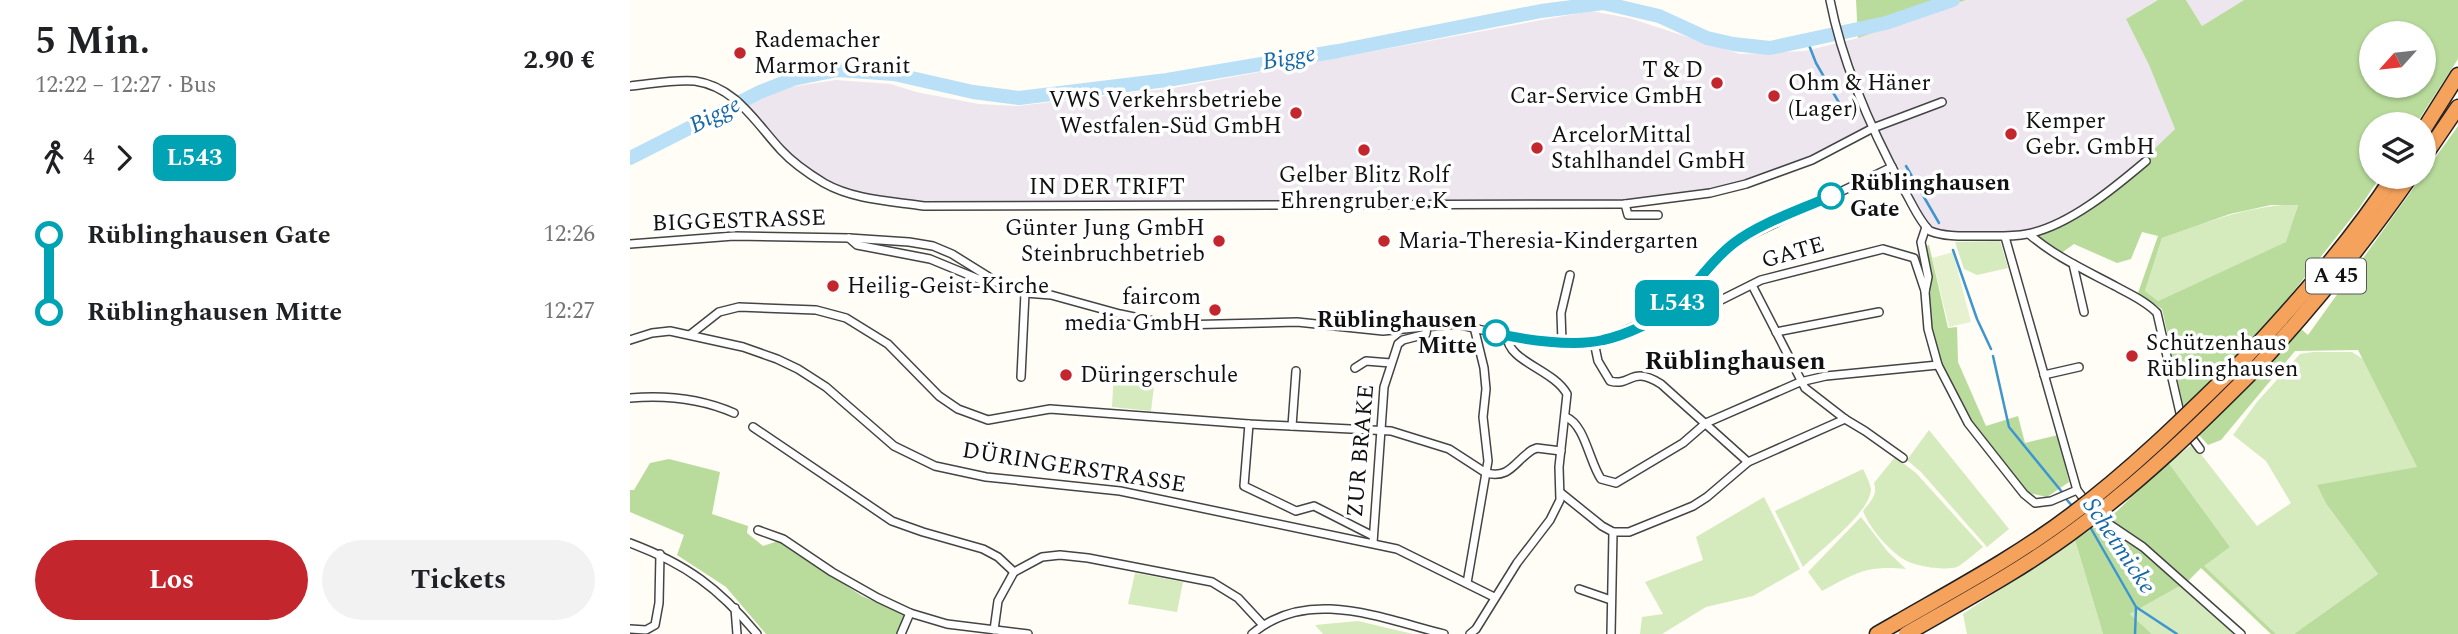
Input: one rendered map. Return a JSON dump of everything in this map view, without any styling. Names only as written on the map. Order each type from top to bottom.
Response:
[{"type":"highway","points":[[2435,112],[2458,75]]},
{"type":"highway","points":[[2436,139],[2458,107]]},
{"type":"highway","name":"A 45","points":[[2250,363],[2384,189]]},
{"type":"highway","name":"A 45","points":[[1877,634],[1902,628],[2072,515],[2156,444],[2301,319],[2401,189]]},
{"type":"street","points":[[1830,0],[1843,51],[1873,128],[1926,227],[1937,233],[2005,237],[2029,234],[2110,192],[2146,161]]},
{"type":"street","name":"IN DER TRIFT","points":[[630,86],[682,80],[710,85],[730,94],[783,152],[824,183],[865,197],[924,206],[1625,204],[1710,193],[1746,184],[1812,160],[1873,128],[1942,102]]},
{"type":"street","name":"BIGGESTRASSE","points":[[630,244],[734,236],[849,238],[933,246],[952,254],[997,282],[1025,293],[1051,295],[1120,314],[1178,325],[1297,322],[1383,331],[1455,324],[1507,336],[1562,342],[1594,341],[1603,340],[1653,319],[1677,303],[1714,260],[1735,242],[1892,167]]},
{"type":"street","name":"IN DER TRIFT","points":[[1625,204],[1628,215],[1658,215]]},
{"type":"street","points":[[1926,227],[1921,242],[1928,277],[1925,292],[1928,329],[1938,365],[1968,423],[2024,494],[2035,503],[2051,501],[2077,490]]},
{"type":"street","points":[[2029,234],[2046,249],[2150,306],[2157,313],[2183,426],[2200,449]]},
{"type":"street","points":[[2005,237],[2077,490],[2097,516],[2143,547],[2241,634]]},
{"type":"street","name":"BIGGESTRASSE","points":[[849,238],[857,245],[930,259],[981,279],[997,282]]},
{"type":"street","name":"GATE","points":[[1653,319],[1662,323],[1676,320],[1761,281],[1883,249],[1914,258],[1925,292]]},
{"type":"street","points":[[2073,264],[2084,312]]},
{"type":"street","points":[[1562,342],[1562,313],[1570,275]]},
{"type":"street","points":[[1752,285],[1800,382],[1845,419],[1903,458]]},
{"type":"street","points":[[1021,377],[1025,293]]},
{"type":"street","points":[[691,334],[719,312],[739,307],[816,310],[846,318],[888,344],[939,396],[958,409],[988,420],[1051,409],[1249,424],[1382,430],[1397,432],[1449,449],[1486,473],[1504,474],[1527,453],[1537,448],[1561,451]]},
{"type":"street","points":[[1776,332],[1879,312]]},
{"type":"street","name":"ZUR BRAKE","points":[[1373,540],[1384,387],[1400,341],[1426,334],[1427,326]]},
{"type":"street","points":[[1467,583],[1488,452],[1483,417],[1486,389],[1484,368],[1474,327]]},
{"type":"street","name":"DÜRINGERSTRASSE","points":[[630,340],[661,331],[691,334],[743,347],[798,369],[826,387],[894,446],[935,466],[986,477],[1120,491],[1373,540]]},
{"type":"street","points":[[1470,634],[1476,629],[1517,562],[1556,511],[1561,493],[1559,467],[1567,394],[1561,384],[1515,355],[1509,349],[1507,336]]},
{"type":"street","points":[[1594,341],[1598,361],[1610,381],[1619,382],[1637,375],[1646,375],[1661,384],[1748,462]]},
{"type":"street","name":"ZUR BRAKE","points":[[1355,368],[1366,362],[1391,363]]},
{"type":"street","points":[[1566,417],[1579,429],[1601,479],[1616,483],[1683,443],[1706,423],[1800,382],[1826,376],[1938,365]]},
{"type":"street","points":[[2044,375],[2079,367]]},
{"type":"street","points":[[1292,426],[1296,371]]},
{"type":"street","points":[[630,398],[671,397],[721,407],[734,413]]},
{"type":"street","points":[[1561,493],[1591,519],[1614,532],[1629,532],[1693,506],[1748,462],[1845,419]]},
{"type":"street","name":"DÜRINGERSTRASSE","points":[[1249,424],[1244,486],[1296,511],[1314,506],[1373,540],[1494,597]]},
{"type":"street","points":[[753,427],[892,521],[923,533],[983,548],[998,556],[1014,572]]},
{"type":"street","points":[[758,530],[783,539],[832,572],[910,613],[947,624],[1028,634]]},
{"type":"street","points":[[1611,634],[1614,532]]},
{"type":"street","points":[[630,544],[660,554],[719,592],[757,634]]},
{"type":"street","points":[[630,629],[646,630],[655,625],[659,603],[660,554]]},
{"type":"street","points":[[994,630],[998,601],[1014,572],[1042,557],[1070,555],[1212,582],[1238,598],[1263,625]]},
{"type":"street","points":[[1579,589],[1611,600]]},
{"type":"street","points":[[735,607],[737,634]]},
{"type":"street","points":[[1252,634],[1263,625],[1292,613],[1318,609],[1380,616],[1444,634]]},
{"type":"street","points":[[901,634],[910,613]]},
{"type":"shaded area","points":[[1966,0],[2158,0],[2126,19],[2149,65],[2175,129],[2110,192],[2047,227],[2005,237],[1930,231],[1873,129],[1746,184],[1625,204],[924,206],[841,191],[803,169],[750,113],[752,110],[747,105],[789,87],[836,80],[891,84],[916,92],[979,104],[1018,106],[1173,88],[1591,11],[1629,18],[1740,54],[1805,51],[1858,38]]},
{"type":"shaded area","points":[[2186,0],[2244,0],[2202,26]]},
{"type":"green space","points":[[1856,0],[1966,0],[1858,38]]},
{"type":"green space","points":[[2158,0],[2186,0],[2202,26],[2244,0],[2458,0],[2458,59],[2436,93],[2436,21],[2359,21],[2359,98],[2433,98],[2424,112],[2359,112],[2359,189],[2372,189],[2279,310],[2308,335],[2413,189],[2436,189],[2436,157],[2458,126],[2458,634],[2294,634],[2378,574],[2327,505],[2317,485],[2417,467],[2358,350],[2295,351],[2221,440],[2208,445],[2191,426],[2183,404],[2162,309],[2138,293],[2158,236],[2142,232],[2131,259],[2117,263],[2074,244],[2060,254],[2032,237],[2064,224],[2095,206],[2175,129],[2149,65],[2126,19]],"holes":[[[2271,205],[2298,205],[2286,242],[2158,301],[2145,291],[2162,238],[2230,214]]]},
{"type":"green space","points":[[2298,204],[2287,242],[2158,301],[2145,291],[2162,238],[2246,211]]},
{"type":"green space","points":[[2000,241],[2008,268],[1977,275],[1964,269],[1955,242]]},
{"type":"green space","points":[[1929,245],[1948,328],[1957,327],[1958,362],[1986,426],[2018,416],[2025,443],[2058,435],[2069,482],[2047,497],[2024,492],[1970,426],[1928,330],[1923,289],[1923,247]]},
{"type":"green space","points":[[1953,252],[1971,322],[1949,327],[1932,258]]},
{"type":"green space","points":[[2352,352],[2363,359],[2417,467],[2327,505],[2378,574],[2294,634],[2276,634],[2203,566],[2230,547],[2168,462],[2193,444],[2257,526],[2291,503],[2266,461],[2233,435],[2257,402],[2300,354]]},
{"type":"green space","points":[[1142,369],[1148,372],[1154,386],[1151,411],[1112,407],[1114,372],[1129,373]]},
{"type":"green space","points":[[1929,430],[2009,529],[1987,547],[1921,472],[1907,460]]},
{"type":"green space","points":[[1895,457],[1916,473],[1983,547],[1957,567],[1930,567],[1905,560],[1886,545],[1866,517],[1863,511],[1874,495],[1874,483]]},
{"type":"green space","points":[[669,459],[720,472],[712,514],[748,526],[747,533],[763,546],[778,541],[862,596],[907,616],[899,634],[766,634],[726,587],[677,555],[684,535],[630,512],[630,490],[634,490],[650,463]]},
{"type":"green space","points":[[2168,462],[2230,547],[2204,566],[2276,634],[2271,634],[2201,568],[2187,582],[2130,614],[2152,634],[2103,634],[2075,540],[2115,513]]},
{"type":"green space","points":[[1863,469],[1871,489],[1863,509],[1803,567],[1775,511]]},
{"type":"green space","points":[[1764,497],[1800,569],[1753,596],[1706,607],[1662,634],[1640,634],[1642,617],[1663,614],[1645,582],[1703,560],[1696,537]]},
{"type":"green space","points":[[1861,517],[1888,552],[1906,569],[1871,569],[1822,591],[1808,572]]},
{"type":"green space","points":[[2075,540],[2103,634],[1967,634],[1963,614]]},
{"type":"green space","points":[[1135,573],[1183,582],[1177,612],[1128,604]]},
{"type":"green space","points":[[2180,586],[2234,634],[2152,634],[2130,614]]},
{"type":"green space","points":[[1358,621],[1413,634],[1323,634],[1315,625]]},
{"type":"waterway","name":"Bigge","points":[[630,158],[760,92],[793,79],[838,70],[894,74],[973,92],[1019,98],[1167,80],[1338,51],[1541,11],[1603,3],[1659,16],[1707,38],[1770,48],[1886,23],[1953,0]]},
{"type":"waterway","name":"Schetmicke","points":[[1807,40],[1816,63],[1845,113]]},
{"type":"waterway","name":"Schetmicke","points":[[1906,166],[1939,223]]},
{"type":"waterway","name":"Schetmicke","points":[[1953,250],[1977,319],[1991,349]]},
{"type":"waterway","name":"Schetmicke","points":[[1993,356],[2009,427],[2062,492]]},
{"type":"waterway","name":"Schetmicke","points":[[2067,500],[2073,507]]},
{"type":"waterway","name":"Schetmicke","points":[[2089,525],[2136,607],[2177,634]]},
{"type":"waterway","points":[[2135,634],[2136,607]]},
{"type":"bus line","name":"L543","points":[[1496,333],[1536,341],[1562,342],[1603,340],[1623,332],[1665,313],[1714,260],[1735,242],[1831,196]]},
{"type":"place","name":"Rademacher Marmor Granit","points":[[740,53]]},
{"type":"place","name":"T & D Car-Service GmbH","points":[[1717,83]]},
{"type":"place","name":"Ohm & Häner (Lager)","points":[[1774,96]]},
{"type":"place","name":"VWS Verkehrsbetriebe Westfalen-Süd GmbH","points":[[1296,113]]},
{"type":"place","name":"Kemper Gebr. GmbH","points":[[2011,134]]},
{"type":"place","name":"ArcelorMittal Stahlhandel GmbH","points":[[1537,148]]},
{"type":"place","name":"Gelber Blitz Rolf Ehrengruber e.K","points":[[1364,150]]},
{"type":"place","name":"Rüblinghausen Gate","points":[[1831,196]]},
{"type":"place","name":"Günter Jung GmbH Steinbruchbetrieb","points":[[1219,241]]},
{"type":"place","name":"Maria-Theresia-Kindergarten","points":[[1384,241]]},
{"type":"place","name":"Heilig-Geist-Kirche","points":[[833,286]]},
{"type":"place","name":"faircom media GmbH","points":[[1215,310]]},
{"type":"place","name":"Rüblinghausen Mitte","points":[[1496,333]]},
{"type":"place","name":"Schützenhaus Rüblinghausen","points":[[2132,356]]},
{"type":"place","name":"Düringerschule","points":[[1066,375]]},
{"type":"district","name":"Rüblinghausen","points":[[1735,361]]}]
